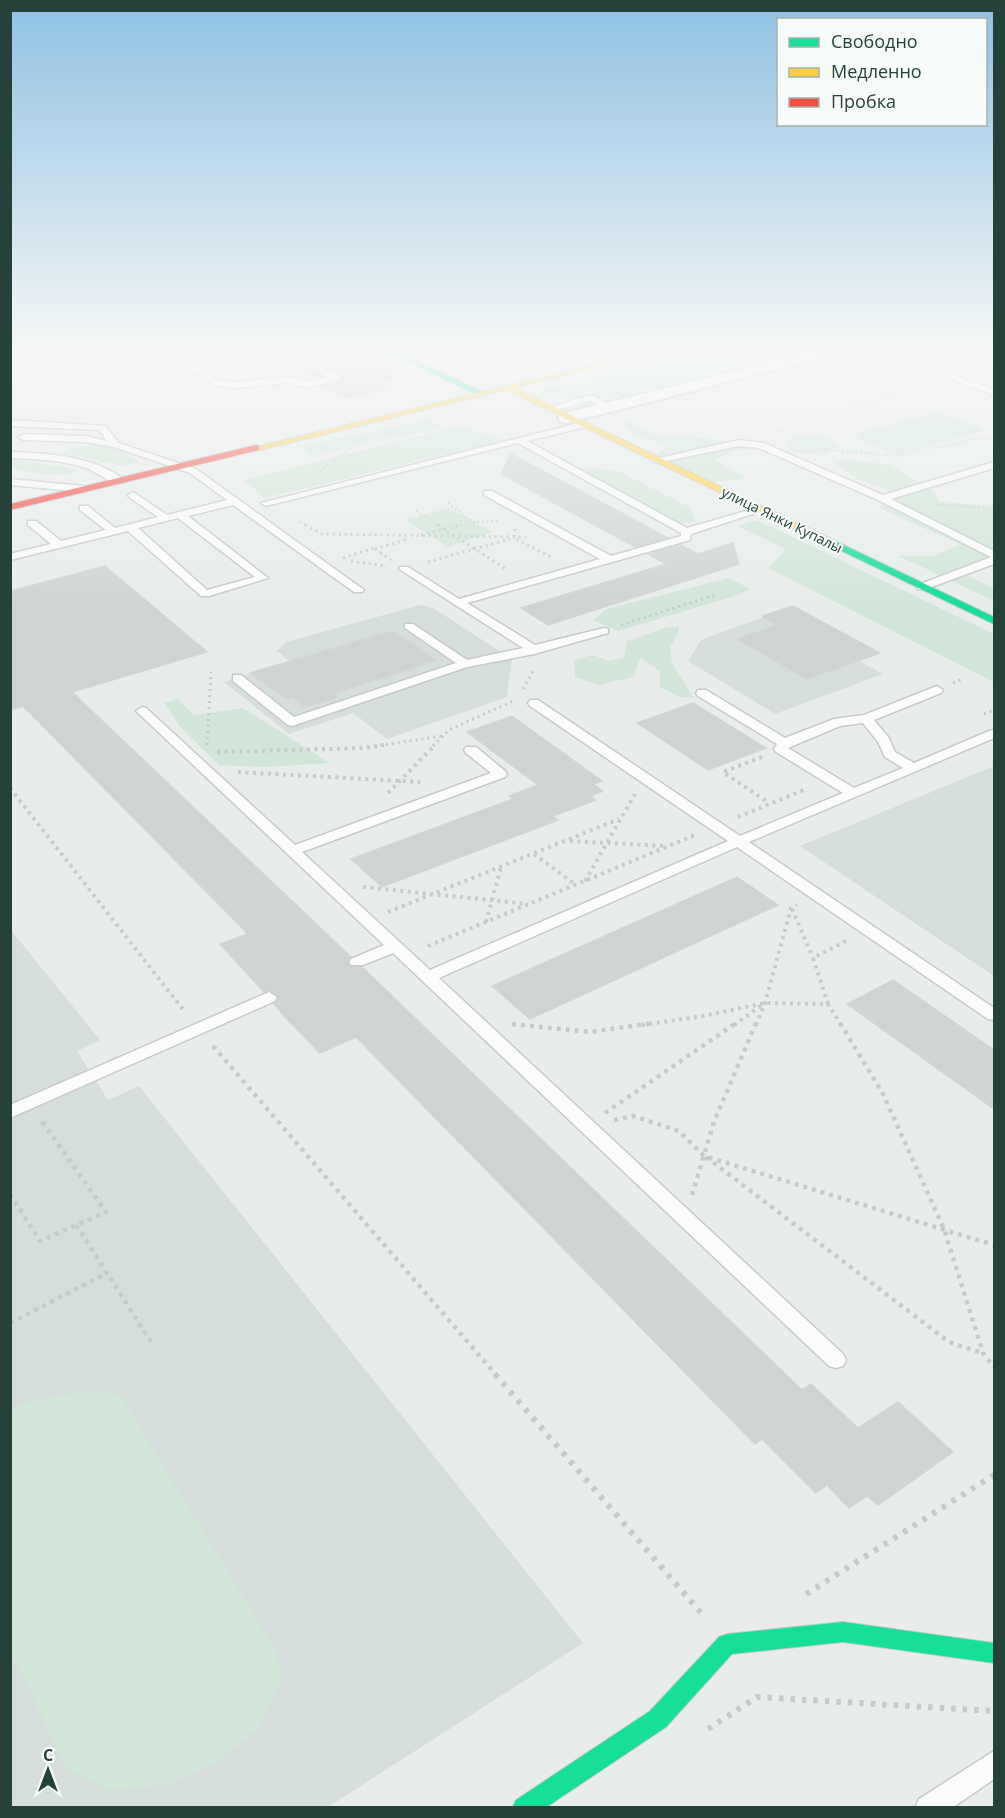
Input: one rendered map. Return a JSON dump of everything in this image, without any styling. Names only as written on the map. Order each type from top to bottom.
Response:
[{"type":"street","points":[[10,507],[304,436]]},
{"type":"street","name":"улица Янки Купалы","points":[[606,436],[994,621]]},
{"type":"street","points":[[524,1808],[658,1719],[727,1644],[843,1632],[994,1653]]},
{"type":"lane","points":[[108,436],[116,445]]},
{"type":"lane","points":[[266,504],[537,436]]},
{"type":"lane","points":[[23,437],[85,439],[116,445],[193,471],[358,590]]},
{"type":"lane","points":[[519,440],[686,532],[760,510]]},
{"type":"lane","points":[[656,460],[739,443],[761,445],[882,498],[994,555]]},
{"type":"lane","points":[[10,454],[41,456],[90,466],[120,481]]},
{"type":"lane","points":[[882,498],[994,465]]},
{"type":"lane","points":[[10,482],[84,489]]},
{"type":"lane","points":[[488,493],[608,558]]},
{"type":"lane","points":[[133,495],[165,518]]},
{"type":"lane","points":[[10,557],[236,501]]},
{"type":"lane","points":[[84,508],[113,531]]},
{"type":"lane","points":[[130,527],[205,594],[263,578],[180,515]]},
{"type":"lane","points":[[32,523],[59,545]]},
{"type":"lane","points":[[460,602],[608,558],[686,538],[686,532]]},
{"type":"lane","points":[[922,587],[994,561]]},
{"type":"lane","points":[[404,569],[539,648]]},
{"type":"lane","points":[[409,626],[465,664]]},
{"type":"lane","points":[[237,678],[292,722],[465,664],[604,631]]},
{"type":"lane","points":[[783,746],[838,722],[866,719],[937,690]]},
{"type":"lane","points":[[702,693],[853,793]]},
{"type":"lane","points":[[534,703],[994,1015]]},
{"type":"lane","points":[[142,711],[836,1360]]},
{"type":"lane","points":[[866,719],[884,741],[890,754],[913,768]]},
{"type":"lane","points":[[428,977],[994,734]]},
{"type":"lane","points":[[292,851],[500,774],[471,750]]},
{"type":"lane","points":[[357,962],[395,946]]},
{"type":"lane","points":[[10,1112],[269,997]]},
{"type":"lane","points":[[928,1808],[994,1764]]},
{"type":"path","points":[[761,445],[765,436]]},
{"type":"path","points":[[812,448],[899,456],[971,440],[994,439]]},
{"type":"path","points":[[283,498],[351,447]]},
{"type":"path","points":[[448,503],[473,522]]},
{"type":"path","points":[[416,511],[528,582]]},
{"type":"path","points":[[504,523],[496,520],[473,522],[340,559],[404,569],[514,538],[573,569]]},
{"type":"path","points":[[512,525],[516,531],[514,538]]},
{"type":"path","points":[[322,534],[514,538],[562,534]]},
{"type":"path","points":[[604,631],[714,594]]},
{"type":"path","points":[[356,828],[449,730],[519,698],[539,648]]},
{"type":"path","points":[[212,672],[207,752],[364,748],[443,736]]},
{"type":"path","points":[[770,804],[723,772],[783,746]]},
{"type":"path","points":[[205,770],[423,782]]},
{"type":"path","points":[[585,881],[619,819],[645,779]]},
{"type":"path","points":[[10,788],[199,1030],[727,1644]]},
{"type":"path","points":[[367,920],[619,819]]},
{"type":"path","points":[[566,841],[669,846]]},
{"type":"path","points":[[533,854],[576,885]]},
{"type":"path","points":[[486,922],[501,867]]},
{"type":"path","points":[[328,884],[529,904]]},
{"type":"path","points":[[685,1219],[714,1122],[765,1003],[791,908],[817,895]]},
{"type":"path","points":[[791,908],[813,958],[828,1004],[883,1094],[944,1229],[983,1353],[994,1367]]},
{"type":"path","points":[[813,958],[868,930]]},
{"type":"path","points":[[587,1126],[765,1003]]},
{"type":"path","points":[[510,1024],[590,1032],[703,1017],[765,1003],[828,1004]]},
{"type":"path","points":[[10,1194],[40,1241],[106,1212],[30,1104]]},
{"type":"path","points":[[587,1126],[633,1116],[679,1131],[704,1156],[949,1342],[983,1353]]},
{"type":"path","points":[[704,1156],[994,1245]]},
{"type":"path","points":[[76,1225],[151,1342]]},
{"type":"path","points":[[10,1323],[107,1273]]},
{"type":"path","points":[[800,1598],[994,1475]]},
{"type":"path","points":[[698,1736],[757,1697],[994,1711]]},
{"type":"shaded area","points":[[420,605],[433,608],[512,659],[507,697],[387,739],[353,713],[289,734],[224,682],[289,661],[277,651],[286,642]]},
{"type":"shaded area","points":[[793,606],[880,653],[859,661],[883,674],[775,714],[688,661],[701,640]]},
{"type":"shaded area","points":[[994,766],[994,976],[800,846]]},
{"type":"shaded area","points":[[10,929],[100,1040],[77,1051],[108,1100],[139,1086],[583,1643],[328,1807],[11,1807]]},
{"type":"green space","points":[[353,436],[404,436],[376,440],[312,456],[304,448]]},
{"type":"green space","points":[[421,436],[491,436],[504,440],[264,498],[244,480]]},
{"type":"green space","points":[[639,436],[715,439],[753,448],[730,452],[715,461],[744,476],[740,480],[714,482],[656,455],[667,446]]},
{"type":"green space","points":[[806,436],[830,439],[837,446],[822,454],[793,453],[786,440]]},
{"type":"green space","points":[[853,436],[963,436],[896,455]]},
{"type":"green space","points":[[88,445],[113,447],[140,462],[123,466],[61,453]]},
{"type":"green space","points":[[843,459],[889,465],[934,491],[939,501],[988,506],[994,504],[994,555],[973,562],[967,576],[994,588],[994,601],[899,556],[932,556],[961,545],[878,507],[883,505],[889,490],[860,480],[835,464]]},
{"type":"green space","points":[[11,460],[66,467],[78,471],[73,474],[56,475],[11,469]]},
{"type":"green space","points":[[588,468],[618,471],[690,507],[696,522],[679,523],[579,470]]},
{"type":"green space","points":[[449,508],[493,532],[449,547],[405,520]]},
{"type":"green space","points":[[757,520],[994,634],[994,682],[768,568],[786,549],[738,526]]},
{"type":"green space","points":[[729,578],[750,589],[735,596],[618,631],[593,620],[607,609]]},
{"type":"green space","points":[[668,627],[678,627],[679,631],[670,648],[672,663],[694,698],[680,697],[660,687],[660,671],[640,658],[634,677],[599,685],[575,677],[574,660],[593,655],[609,661],[624,658],[627,641]]},
{"type":"green space","points":[[178,699],[194,715],[243,708],[330,763],[264,767],[219,765],[182,729],[164,703]]},
{"type":"green space","points":[[86,1390],[120,1395],[276,1651],[281,1679],[258,1728],[218,1762],[172,1783],[110,1790],[67,1769],[11,1651],[11,1411],[26,1403]]},
{"type":"building","points":[[511,454],[668,538],[635,547],[501,474]]},
{"type":"building","points":[[733,543],[739,564],[548,625],[521,608],[666,564],[648,554],[681,545],[698,554]]},
{"type":"building","points":[[105,566],[207,652],[72,692],[351,957],[347,961],[349,966],[362,967],[802,1390],[811,1384],[858,1428],[898,1402],[953,1452],[878,1505],[867,1496],[849,1508],[827,1485],[816,1493],[762,1439],[755,1444],[356,1037],[320,1053],[284,1016],[274,1004],[279,998],[278,995],[270,990],[264,992],[220,944],[248,934],[23,706],[10,710],[10,591]]},
{"type":"building","points":[[793,606],[880,653],[807,679],[737,639],[777,625],[762,616]]},
{"type":"building","points":[[393,631],[437,660],[333,694],[337,697],[304,707],[292,697],[286,699],[250,673]]},
{"type":"building","points":[[693,703],[766,748],[708,770],[637,723]]},
{"type":"building","points":[[512,716],[602,781],[593,784],[603,791],[591,796],[596,800],[553,816],[558,820],[382,887],[351,859],[513,799],[509,796],[538,785],[467,732]]},
{"type":"building","points":[[737,877],[778,905],[530,1019],[492,986]]},
{"type":"building","points":[[893,980],[994,1050],[994,1109],[847,1004]]},
{"type":"traffic: fast","points":[[828,541],[994,621]]},
{"type":"traffic: fast","points":[[524,1808],[658,1719],[727,1644],[843,1632],[994,1653]]},
{"type":"traffic: slow","points":[[256,448],[307,436]]},
{"type":"traffic: slow","points":[[607,436],[828,541]]},
{"type":"traffic: jam","points":[[10,507],[256,448]]}]
